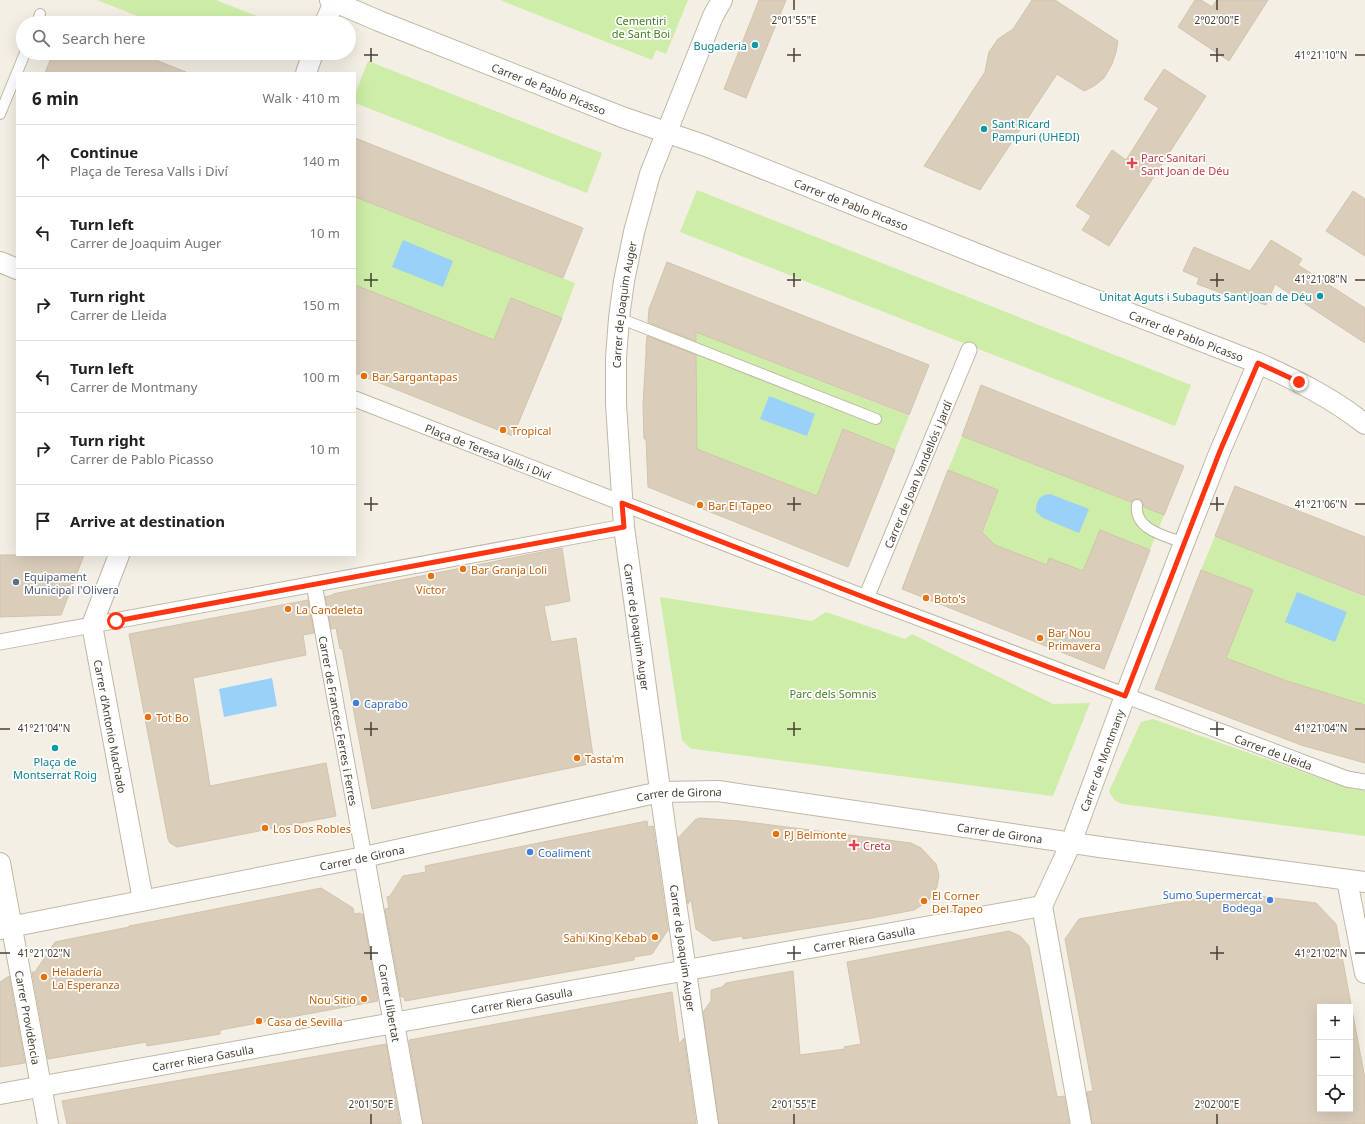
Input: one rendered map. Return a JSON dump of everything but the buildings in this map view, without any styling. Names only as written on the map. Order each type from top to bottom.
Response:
[{"type":"street","name":"Carrer de Joaquim Auger","points":[[708,1124],[660,792],[624,527],[616,404],[616,358],[624,281],[634,232],[650,174],[712,16],[722,0]]},
{"type":"street","name":"Carrer de Pablo Picasso","points":[[332,1],[622,117],[706,146],[1000,263],[1258,363],[1324,395],[1348,410],[1365,424]]},
{"type":"street","points":[[327,16],[332,1]]},
{"type":"street","points":[[306,72],[311,60]]},
{"type":"street","name":"Carrer de Joan Vandellós i Jardí","points":[[866,598],[969,350]]},
{"type":"street","name":"Carrer de Montmany","points":[[1042,906],[1071,843],[1125,696],[1184,543],[1220,451],[1258,363]]},
{"type":"street","name":"Plaça de Teresa Valls i Diví","points":[[356,399],[622,503]]},
{"type":"street","name":"Carrer de Lleida","points":[[622,503],[866,598],[1125,696],[1347,779],[1365,782]]},
{"type":"street","points":[[0,642],[624,527]]},
{"type":"street","points":[[92,626],[119,556]]},
{"type":"street","name":"Carrer de Francesc Ferres i Ferres","points":[[314,584],[364,857]]},
{"type":"street","name":"Carrer d'Antonio Machado","points":[[92,626],[143,900]]},
{"type":"street","name":"Carrer de Girona","points":[[6,927],[364,857],[660,792],[718,791],[1071,843],[1356,881]]},
{"type":"street","name":"Carrer Llibertat","points":[[364,857],[412,1124]]},
{"type":"street","name":"Carrer Providència","points":[[0,863],[6,927],[48,1124]]},
{"type":"street","points":[[1356,881],[1365,973]]},
{"type":"street","points":[[1042,906],[1081,1124]]},
{"type":"street","name":"Carrer Riera Gasulla","points":[[0,1094],[686,969],[1042,906]]},
{"type":"lane","points":[[17,72],[22,60]]},
{"type":"lane","points":[[0,114],[16,75]]},
{"type":"lane","points":[[619,318],[876,419]]},
{"type":"lane","points":[[1137,505],[1136,512],[1138,518],[1148,528],[1184,543]]},
{"type":"green space","points":[[97,0],[216,0],[256,16],[137,16]]},
{"type":"green space","name":"Cementiri de Sant Boi","points":[[500,0],[688,0],[666,54],[656,50],[652,60]]},
{"type":"green space","points":[[368,61],[602,153],[587,193],[356,103],[356,91]]},
{"type":"green space","points":[[697,190],[1191,385],[1175,426],[680,232]]},
{"type":"green space","points":[[356,197],[575,283],[562,318],[511,298],[494,340],[356,285]]},
{"type":"green space","points":[[649,313],[909,416],[895,450],[843,429],[817,496],[697,449],[649,352],[645,350]]},
{"type":"green space","points":[[962,436],[1164,515],[1150,550],[1100,530],[1073,598],[972,558],[998,490],[948,470]]},
{"type":"green space","points":[[1215,536],[1365,597],[1365,705],[1287,681],[1226,658],[1253,590],[1201,570]]},
{"type":"green space","name":"Parc dels Somnis","points":[[660,597],[812,621],[826,612],[905,639],[912,634],[1053,704],[1090,703],[1053,796],[694,749],[690,748],[682,740]]},
{"type":"green space","points":[[1153,719],[1345,787],[1365,791],[1365,836],[1117,802],[1111,796],[1109,791],[1141,722]]},
{"type":"water","points":[[403,240],[453,261],[443,287],[392,267]]},
{"type":"water","points":[[769,396],[815,414],[807,436],[760,419]]},
{"type":"water","points":[[1050,494],[1089,509],[1079,533],[1043,518],[1036,512],[1039,499]]},
{"type":"water","points":[[1297,592],[1347,612],[1335,642],[1285,622]]},
{"type":"water","points":[[272,678],[277,706],[224,717],[219,689]]},
{"type":"place","name":"Bugaderia","points":[[755,45]]},
{"type":"place","name":"Sant Ricard Pampuri (UHEDI)","points":[[984,129]]},
{"type":"place","name":"Parc Sanitari Sant Joan de Déu","points":[[1132,163]]},
{"type":"place","name":"Unitat Aguts i Subaguts Sant Joan de Déu","points":[[1320,296]]},
{"type":"place","name":"Bar Sargantapas","points":[[364,376]]},
{"type":"place","name":"Tropical","points":[[503,430]]},
{"type":"place","name":"Bar El Tapeo","points":[[700,505]]},
{"type":"place","name":"Bar Granja Loli","points":[[463,569]]},
{"type":"place","name":"Víctor","points":[[431,576]]},
{"type":"place","name":"Equipament Municipal l'Olivera","points":[[16,582]]},
{"type":"place","name":"Boto's","points":[[926,598]]},
{"type":"place","name":"La Candeleta","points":[[288,609]]},
{"type":"place","name":"Bar Nou Primavera","points":[[1040,638]]},
{"type":"place","name":"Caprabo","points":[[356,703]]},
{"type":"place","name":"Tot Bo","points":[[148,717]]},
{"type":"place","name":"Plaça de Montserrat Roig","points":[[55,748]]},
{"type":"place","name":"Tasta'm","points":[[577,758]]},
{"type":"place","name":"Los Dos Robles","points":[[265,828]]},
{"type":"place","name":"PJ Belmonte","points":[[776,834]]},
{"type":"place","name":"Creta","points":[[854,845]]},
{"type":"place","name":"Coaliment","points":[[530,852]]},
{"type":"place","name":"Sumo Supermercat Bodega","points":[[1270,900]]},
{"type":"place","name":"El Corner Del Tapeo","points":[[924,901]]},
{"type":"place","name":"Sahi King Kebab","points":[[655,937]]},
{"type":"place","name":"Heladería La Esperanza","points":[[44,977]]},
{"type":"place","name":"Nou Sitio","points":[[364,999]]},
{"type":"place","name":"Casa de Sevilla","points":[[259,1021]]},
{"type":"route","points":[[116,621],[624,527],[622,503],[866,598],[1125,696],[1220,451],[1258,363],[1299,382]]}]
